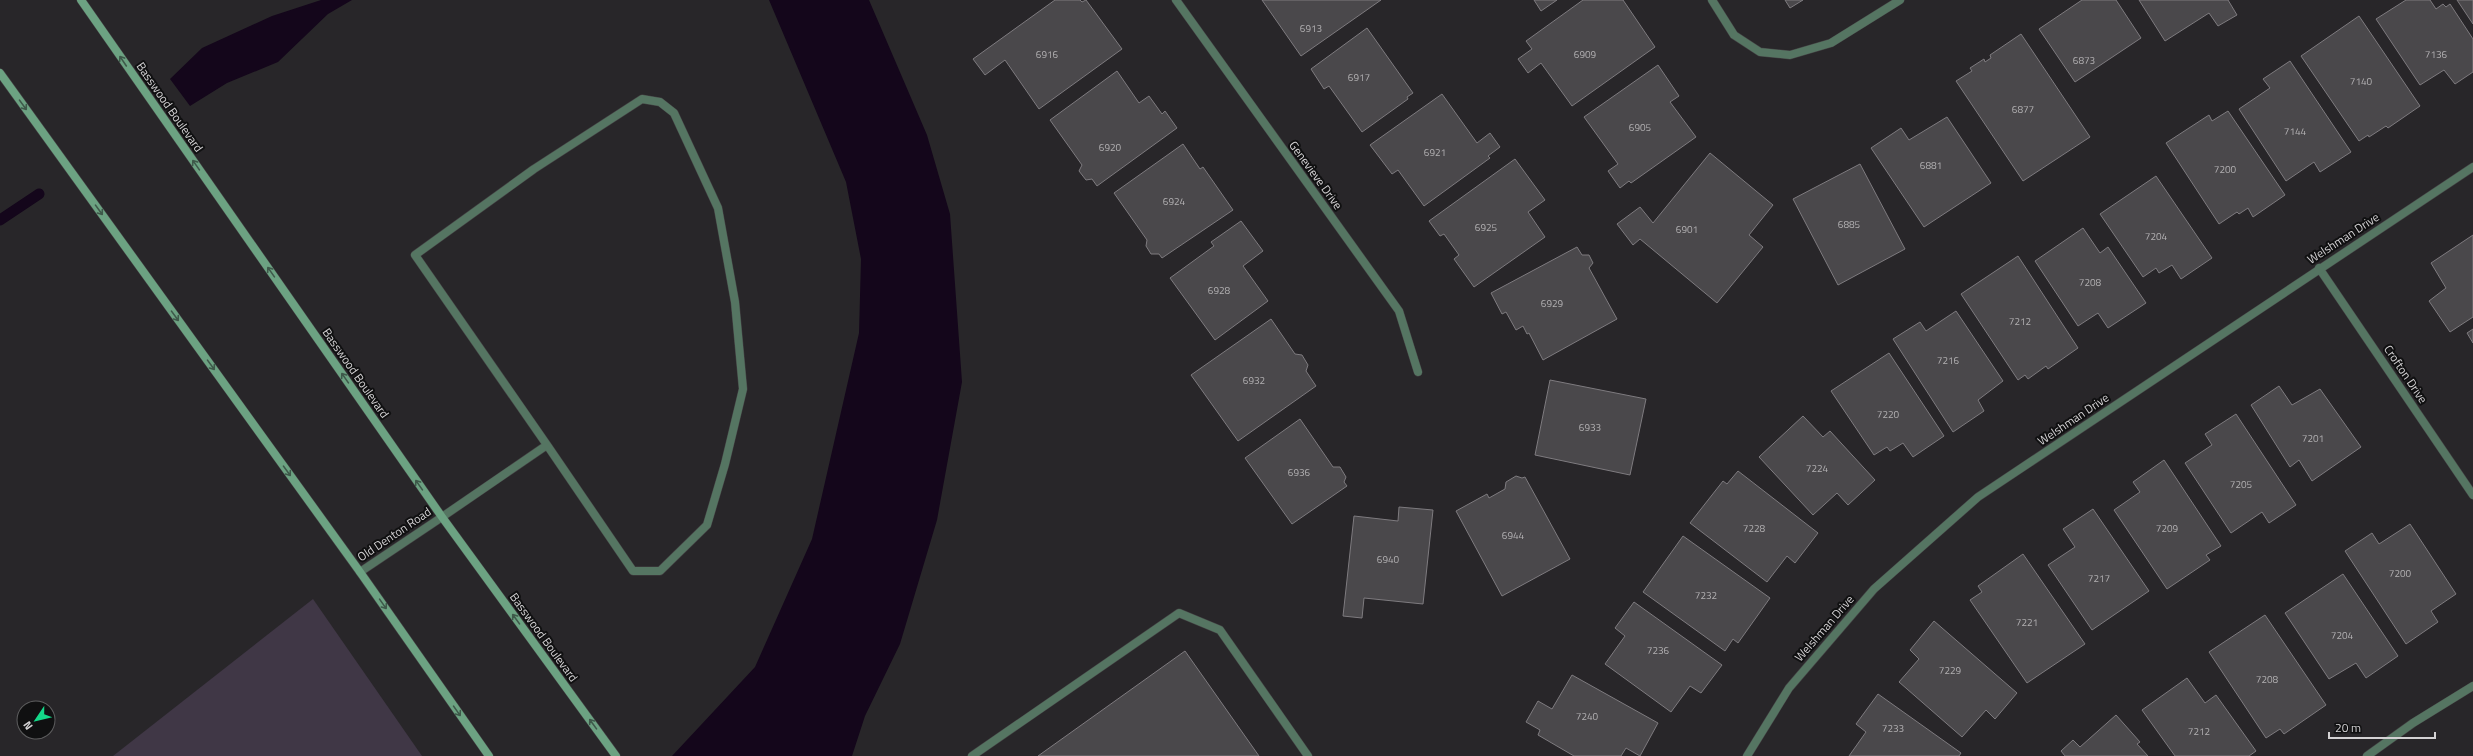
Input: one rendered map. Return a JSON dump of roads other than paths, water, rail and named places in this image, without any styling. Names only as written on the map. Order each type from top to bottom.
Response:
[{"type":"main road","name":"Basswood Boulevard","points":[[81,0],[442,517],[616,756]]},
{"type":"main road","points":[[0,73],[360,572],[489,756]]},
{"type":"street","name":"Genevieve Drive","points":[[1176,0],[1399,311],[1418,372]]},
{"type":"street","points":[[1712,0],[1734,35],[1760,52],[1790,55],[1831,43],[1900,0]]},
{"type":"street","points":[[642,99],[660,102],[674,113],[718,208],[735,302],[743,389],[725,464],[707,525],[660,571],[633,571],[547,445],[414,255],[534,169],[642,99]]},
{"type":"street","name":"Welshman Drive","points":[[1747,756],[1789,688],[1874,589],[1978,497],[2319,268],[2473,167]]},
{"type":"street","name":"Crofton Drive","points":[[2319,268],[2473,494]]},
{"type":"street","name":"Old Denton Road","points":[[360,572],[547,445]]},
{"type":"street","points":[[972,756],[1178,613],[1220,630],[1308,756]]},
{"type":"street","points":[[2367,756],[2412,723],[2473,686]]},
{"type":"waterway","points":[[0,220],[39,194]]}]
